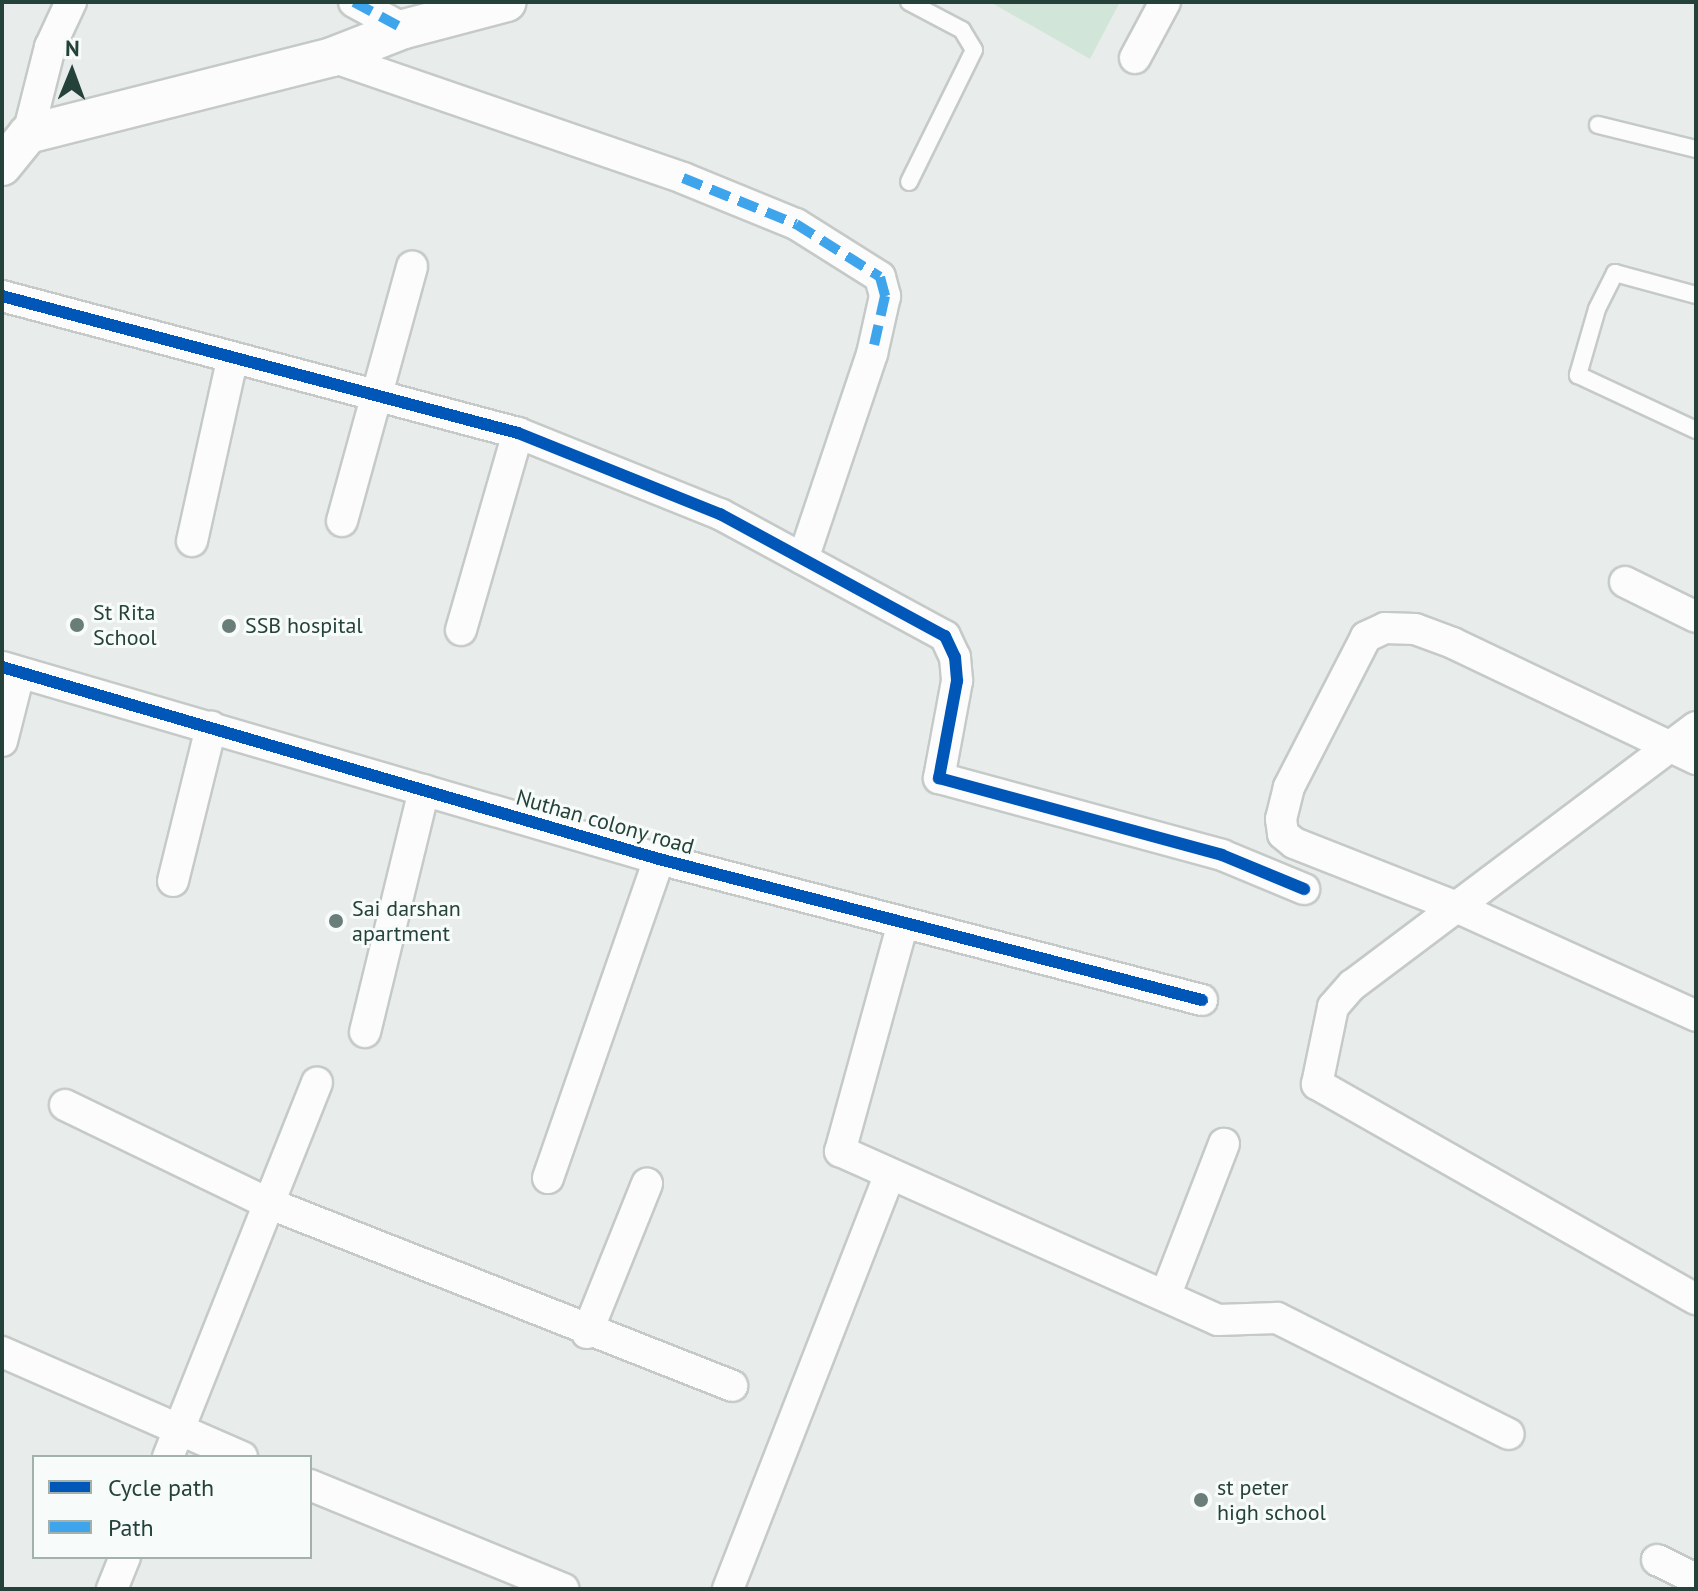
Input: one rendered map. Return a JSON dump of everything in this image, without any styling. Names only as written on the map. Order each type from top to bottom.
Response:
[{"type":"street","points":[[2,166],[28,134],[50,47],[71,2]]},
{"type":"street","points":[[354,2],[404,29]]},
{"type":"street","points":[[28,134],[332,57],[404,29],[507,2]]},
{"type":"street","points":[[1135,58],[1165,2]]},
{"type":"street","points":[[332,57],[683,178],[796,224],[880,277],[885,296],[872,354],[803,559]]},
{"type":"street","points":[[342,521],[412,266]]},
{"type":"street","points":[[2,296],[232,361],[375,394],[518,433],[720,514],[945,636],[955,657],[957,681],[939,778],[1222,855],[1304,889]]},
{"type":"street","points":[[192,541],[232,361]]},
{"type":"street","points":[[461,630],[518,433]]},
{"type":"street","points":[[1625,582],[1696,617]]},
{"type":"street","points":[[1684,752],[1440,638],[1415,629],[1385,628],[1366,637],[1289,787],[1283,834],[1294,843],[1454,906],[1696,1016]]},
{"type":"street","points":[[2,741],[11,671]]},
{"type":"street","name":"Nuthan colony road","points":[[11,671],[659,859],[1202,1000]]},
{"type":"street","points":[[173,881],[211,727]]},
{"type":"street","points":[[1696,727],[1684,752],[1454,906],[1352,985],[1333,1007],[1317,1084],[1696,1299]]},
{"type":"street","points":[[365,1032],[424,790]]},
{"type":"street","points":[[548,1178],[659,859]]},
{"type":"street","points":[[903,923],[840,1151],[1166,1294],[1218,1320],[1277,1318],[1509,1434]]},
{"type":"street","points":[[174,1444],[317,1083]]},
{"type":"street","points":[[65,1105],[268,1203],[587,1333],[732,1386]]},
{"type":"street","points":[[1166,1294],[1224,1144]]},
{"type":"street","points":[[728,1589],[889,1175]]},
{"type":"street","points":[[587,1333],[647,1184]]},
{"type":"street","points":[[2,1352],[174,1444],[232,1455]]},
{"type":"street","points":[[312,1486],[564,1589]]},
{"type":"street","points":[[112,1589],[124,1559]]},
{"type":"street","points":[[1657,1560],[1696,1579]]},
{"type":"lane","points":[[909,2],[962,30],[974,50],[909,182]]},
{"type":"lane","points":[[1598,125],[1696,149]]},
{"type":"lane","points":[[1696,295],[1615,273],[1597,309],[1578,375],[1696,430]]},
{"type":"green space","points":[[990,2],[1120,2],[1090,59]]},
{"type":"marked path","points":[[354,2],[404,29]]},
{"type":"marked path","points":[[683,178],[796,224],[880,277],[885,296],[872,354]]},
{"type":"cycle path","points":[[2,296],[518,433],[720,514],[945,636],[955,657],[957,681],[939,778],[1222,855],[1304,889]]},
{"type":"cycle path","points":[[2,667],[659,859],[1202,1000]]},
{"type":"place","name":"St Rita School","points":[[77,625]]},
{"type":"place","name":"SSB hospital","points":[[229,626]]},
{"type":"place","name":"Sai darshan apartment","points":[[336,921]]},
{"type":"place","name":"st peter high school","points":[[1201,1500]]}]
